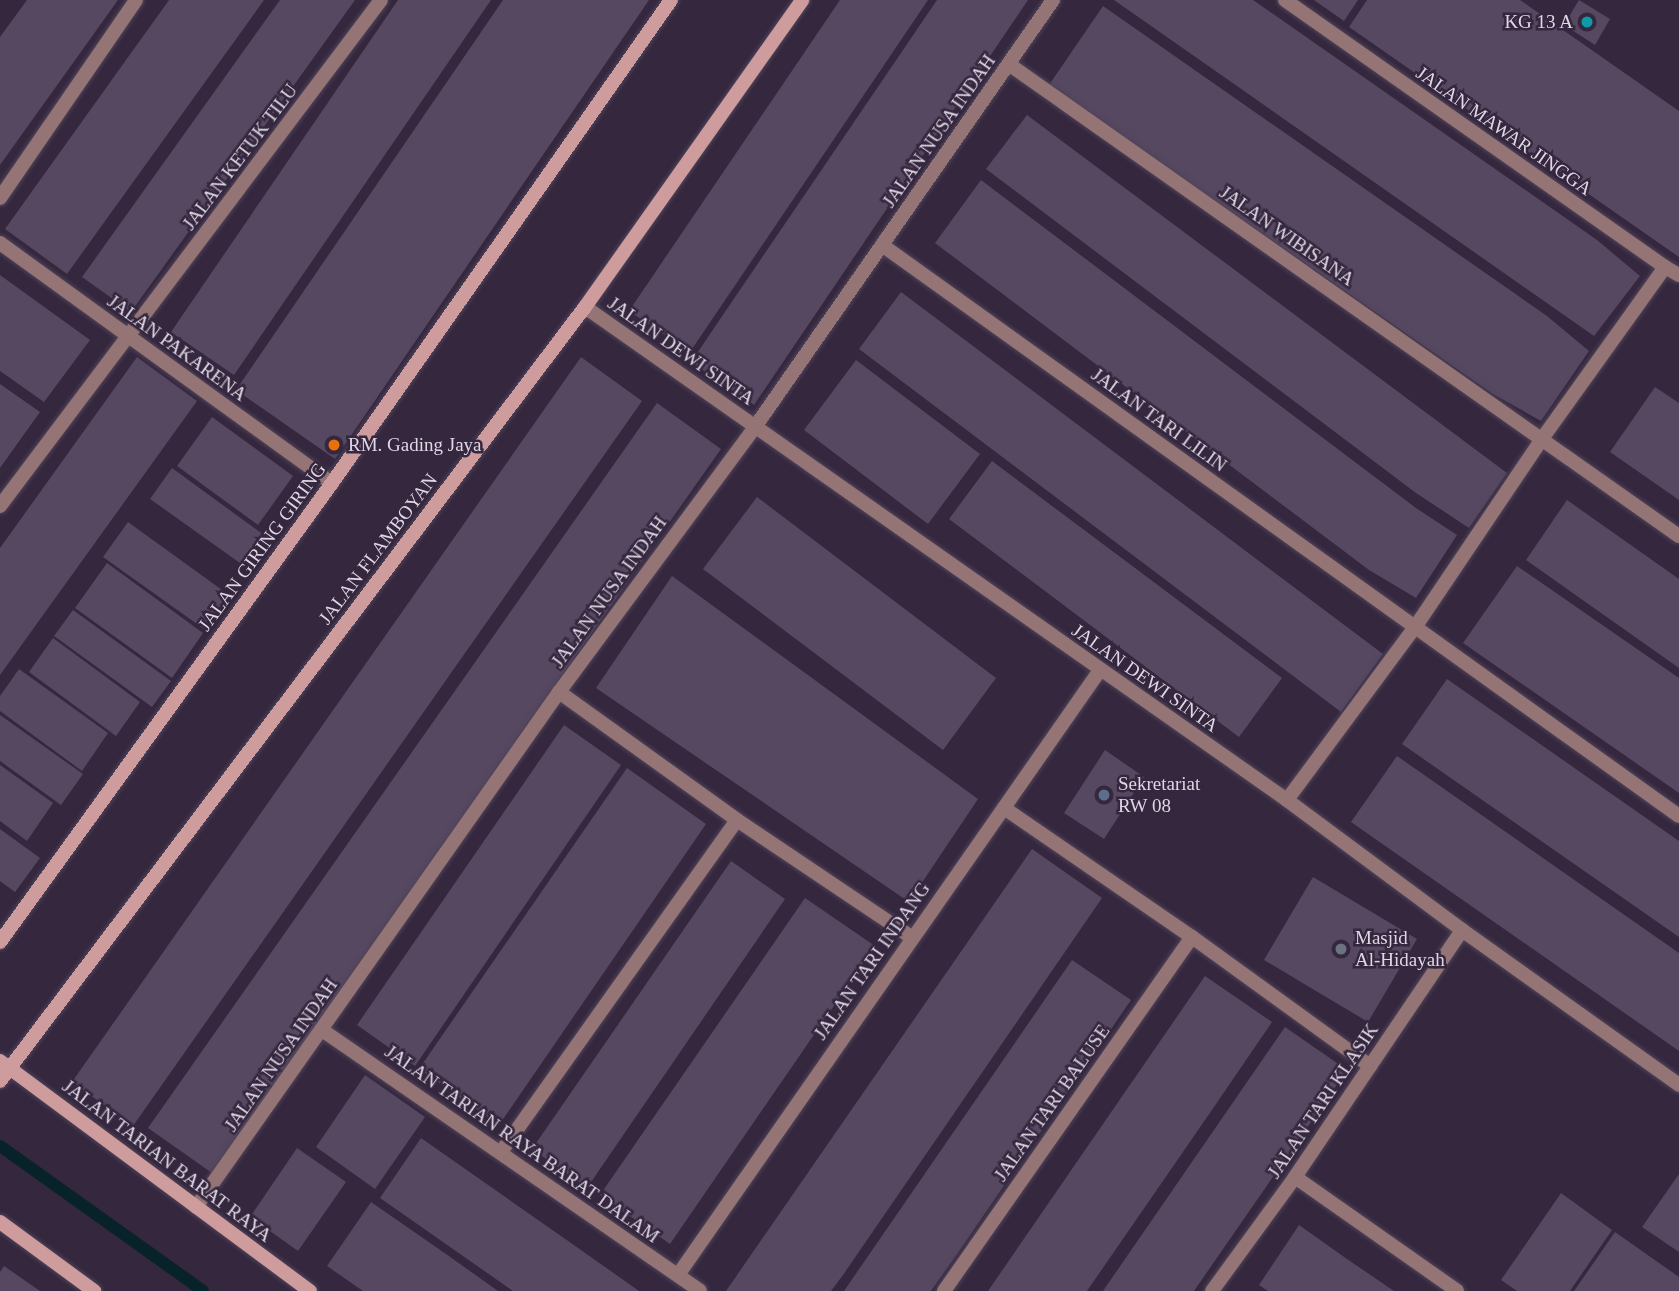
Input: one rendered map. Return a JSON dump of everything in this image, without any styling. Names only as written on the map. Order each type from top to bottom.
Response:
[{"type":"street","points":[[0,198],[136,0]]},
{"type":"street","name":"JALAN KETUK TILU","points":[[0,506],[130,337],[381,0]]},
{"type":"street","name":"JALAN GIRING GIRING","points":[[0,942],[332,483],[671,0]]},
{"type":"street","name":"JALAN FLAMBOYAN","points":[[0,1081],[5,1064],[585,307],[802,0]]},
{"type":"street","name":"JALAN NUSA INDAH","points":[[196,1208],[559,692],[755,427],[1053,0]]},
{"type":"street","name":"JALAN MAWAR JINGGA","points":[[1285,0],[1679,275]]},
{"type":"street","name":"JALAN WIBISANA","points":[[1010,65],[1679,536]]},
{"type":"street","name":"JALAN PAKARENA","points":[[0,243],[332,483]]},
{"type":"street","name":"JALAN TARI LILIN","points":[[882,245],[1679,816]]},
{"type":"street","points":[[1287,800],[1415,627],[1542,439],[1665,267]]},
{"type":"street","name":"JALAN DEWI SINTA","points":[[585,307],[1287,800],[1462,930],[1679,1085]]},
{"type":"street","name":"JALAN TARI INDANG","points":[[678,1275],[911,937],[1100,670]]},
{"type":"street","points":[[559,692],[737,820],[911,937]]},
{"type":"street","points":[[1004,808],[1192,937],[1370,1066]]},
{"type":"street","points":[[501,1152],[737,820]]},
{"type":"street","name":"JALAN TARI KLASIK","points":[[1212,1291],[1295,1177],[1462,930]]},
{"type":"street","name":"JALAN TARI BALUSE","points":[[944,1291],[1192,937]]},
{"type":"street","name":"JALAN TARIAN RAYA BARAT DALAM","points":[[322,1030],[700,1291]]},
{"type":"street","name":"JALAN TARIAN BARAT RAYA","points":[[5,1064],[310,1291]]},
{"type":"street","points":[[1295,1177],[1457,1291]]},
{"type":"street","points":[[0,1222],[94,1291]]},
{"type":"building","points":[[27,0],[118,0],[0,165],[0,37]]},
{"type":"building","points":[[169,0],[264,0],[67,274],[5,229]]},
{"type":"building","points":[[280,0],[355,0],[131,312],[82,277]]},
{"type":"building","points":[[398,0],[491,0],[234,375],[171,332]]},
{"type":"building","points":[[503,0],[649,0],[335,459],[236,390]]},
{"type":"building","points":[[840,0],[928,0],[690,352],[629,311]]},
{"type":"building","points":[[937,0],[1028,0],[754,405],[691,362]]},
{"type":"building","points":[[1114,0],[1253,0],[1597,240],[1640,276],[1594,336]]},
{"type":"building","points":[[1314,0],[1358,0],[1344,21]]},
{"type":"building","points":[[1367,0],[1520,0],[1679,111],[1679,257],[1349,27]]},
{"type":"building","name":"KG 13 A","points":[[1579,0],[1610,19],[1595,45],[1564,25]]},
{"type":"building","points":[[1103,6],[1547,316],[1589,351],[1541,421],[1493,394],[1049,85]]},
{"type":"building","points":[[1027,115],[1507,473],[1469,528],[1416,493],[986,169]]},
{"type":"building","points":[[981,180],[1416,508],[1457,535],[1416,598],[1369,570],[935,243]]},
{"type":"building","points":[[0,275],[90,340],[44,402],[0,371]]},
{"type":"building","points":[[901,292],[1383,654],[1341,712],[859,349]]},
{"type":"building","points":[[137,357],[197,401],[0,675],[0,548]]},
{"type":"building","points":[[581,357],[642,401],[133,1126],[72,1082]]},
{"type":"building","points":[[856,360],[980,454],[928,524],[804,430]]},
{"type":"building","points":[[0,384],[40,412],[0,468]]},
{"type":"building","points":[[1655,387],[1679,403],[1679,500],[1610,452]]},
{"type":"building","points":[[657,403],[721,449],[212,1173],[148,1128]]},
{"type":"building","points":[[212,417],[293,476],[258,525],[177,466]]},
{"type":"building","points":[[992,461],[1282,678],[1239,737],[949,519]]},
{"type":"building","points":[[172,468],[268,538],[247,568],[150,499]]},
{"type":"building","points":[[757,497],[996,678],[943,750],[703,569]]},
{"type":"building","points":[[1567,500],[1679,579],[1679,668],[1526,560]]},
{"type":"building","points":[[128,522],[229,595],[204,629],[103,557]]},
{"type":"building","points":[[107,563],[203,633],[172,678],[75,608]]},
{"type":"building","points":[[1517,566],[1679,678],[1679,793],[1463,643]]},
{"type":"building","points":[[672,576],[978,799],[909,902],[596,688]]},
{"type":"building","points":[[73,610],[171,681],[152,707],[54,636]]},
{"type":"building","points":[[53,638],[140,702],[116,736],[29,672]]},
{"type":"building","points":[[19,669],[108,733],[82,771],[0,711],[0,696]]},
{"type":"building","points":[[1447,679],[1679,841],[1679,937],[1402,744]]},
{"type":"building","points":[[0,715],[83,774],[61,805],[0,761]]},
{"type":"building","points":[[564,725],[621,765],[415,1066],[357,1025]]},
{"type":"building","name":"Sekretariat RW 08","points":[[1105,750],[1144,777],[1104,839],[1064,813]]},
{"type":"building","points":[[1397,756],[1679,953],[1679,1051],[1351,822]]},
{"type":"building","points":[[0,765],[53,803],[27,841],[0,821]]},
{"type":"building","points":[[627,768],[706,824],[499,1125],[419,1069]]},
{"type":"building","points":[[0,829],[40,858],[15,892],[0,881]]},
{"type":"building","points":[[1032,849],[1102,898],[843,1275],[831,1291],[726,1291]]},
{"type":"building","points":[[731,861],[785,899],[587,1188],[532,1149]]},
{"type":"building","name":"Masjid Al-Hidayah","points":[[1313,877],[1417,939],[1368,1022],[1264,960]]},
{"type":"building","points":[[805,898],[875,946],[670,1244],[600,1195]]},
{"type":"building","points":[[1072,960],[1131,1000],[960,1250],[931,1291],[844,1291]]},
{"type":"building","points":[[1205,976],[1272,1022],[1214,1107],[1087,1291],[988,1291]]},
{"type":"building","points":[[1285,1027],[1347,1070],[1194,1291],[1103,1291]]},
{"type":"building","points":[[365,1075],[425,1117],[375,1189],[316,1147]]},
{"type":"building","points":[[421,1138],[639,1291],[513,1291],[380,1198]]},
{"type":"building","points":[[297,1148],[346,1182],[298,1251],[250,1217]]},
{"type":"building","points":[[1679,1174],[1679,1252],[1642,1227]]},
{"type":"building","points":[[1561,1193],[1612,1230],[1570,1291],[1517,1291],[1501,1280]]},
{"type":"building","points":[[371,1202],[498,1291],[363,1291],[327,1266]]},
{"type":"building","points":[[1299,1225],[1394,1291],[1268,1291],[1259,1285]]},
{"type":"building","points":[[1615,1232],[1679,1277],[1679,1291],[1574,1291]]},
{"type":"building","points":[[4,1266],[40,1291],[0,1291],[0,1272]]},
{"type":"waterway","points":[[0,1146],[203,1291]]},
{"type":"place","name":"KG 13 A","points":[[1587,22]]},
{"type":"place","name":"RM. Gading Jaya","points":[[334,445]]},
{"type":"place","name":"Sekretariat RW 08","points":[[1104,795]]},
{"type":"place","name":"Masjid Al-Hidayah","points":[[1341,949]]}]
